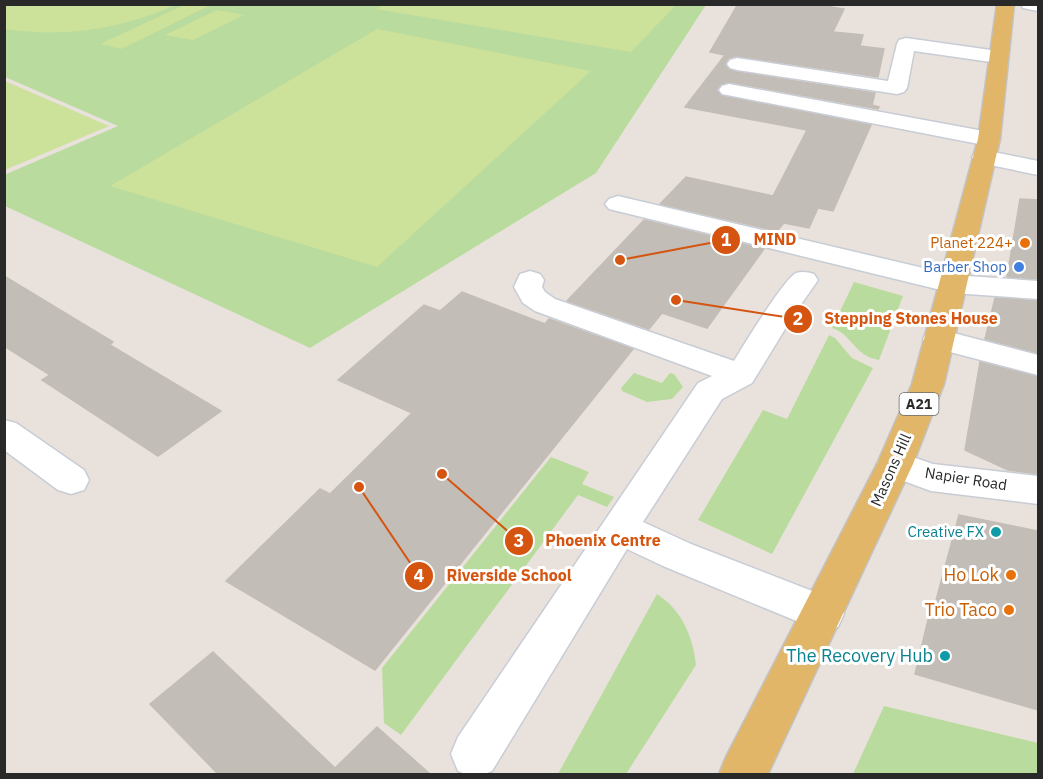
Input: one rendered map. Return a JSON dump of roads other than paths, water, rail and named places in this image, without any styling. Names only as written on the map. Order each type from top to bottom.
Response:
[{"type":"main road","name":"Masons Hill","points":[[743,774],[895,464],[927,384],[950,303],[986,148],[1006,4]]},
{"type":"street","points":[[1029,4],[1038,6]]},
{"type":"street","points":[[737,64],[897,88],[906,44],[998,57]]},
{"type":"street","points":[[729,90],[986,148],[1038,168]]},
{"type":"street","points":[[618,204],[953,284],[1038,290]]},
{"type":"street","points":[[530,280],[528,287],[532,297],[545,305],[741,375]]},
{"type":"street","points":[[475,754],[619,528],[710,391],[741,375],[779,314],[804,280]]},
{"type":"street","points":[[938,339],[1038,365]]},
{"type":"street","points":[[4,432],[70,480]]},
{"type":"street","name":"Napier Road","points":[[895,464],[931,477],[1038,490]]},
{"type":"street","points":[[619,528],[677,555],[823,614]]},
{"type":"place","name":"Planet 224+","points":[[1025,243]]},
{"type":"place","name":"MIND","points":[[620,260]]},
{"type":"place","name":"Barber Shop","points":[[1019,267]]},
{"type":"place","name":"Stepping Stones House","points":[[676,300]]},
{"type":"place","name":"Phoenix Centre","points":[[442,474]]},
{"type":"place","name":"Riverside School","points":[[359,487]]},
{"type":"place","name":"Creative FX","points":[[996,532]]},
{"type":"place","name":"Ho Lok","points":[[1011,575]]},
{"type":"place","name":"Trio Taco","points":[[1009,610]]},
{"type":"place","name":"The Recovery Hub","points":[[945,656]]}]
